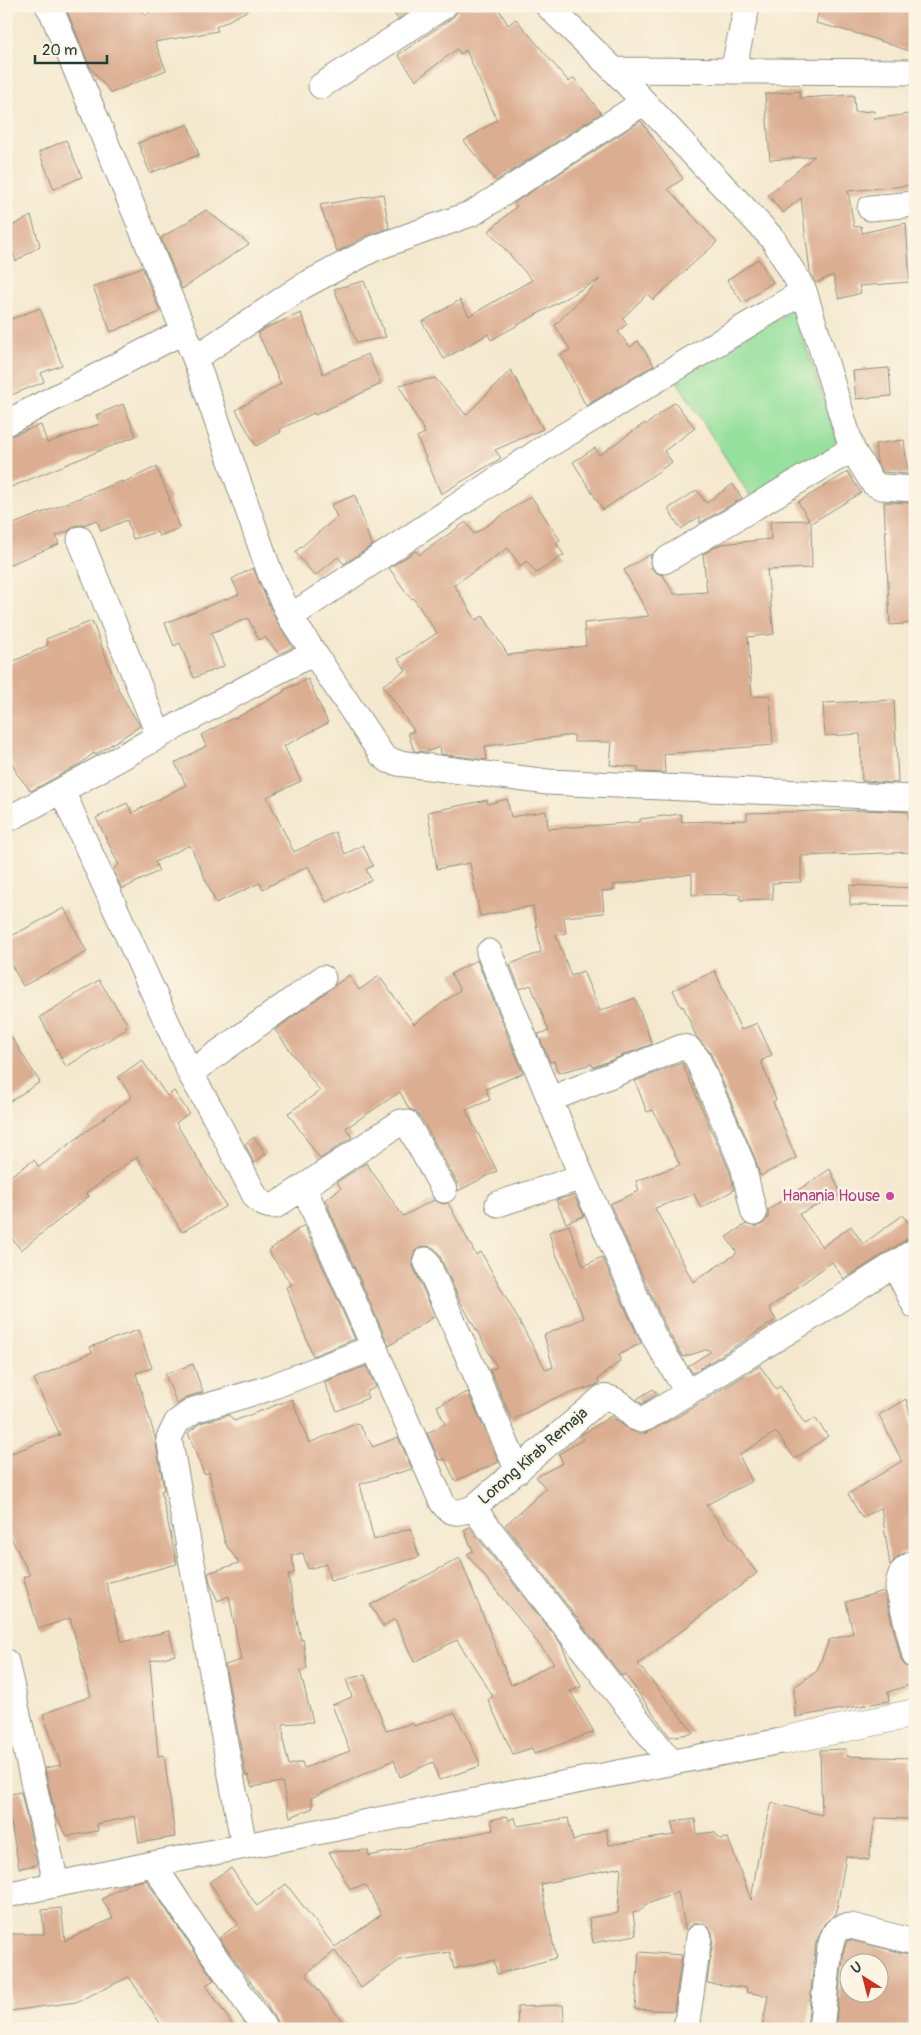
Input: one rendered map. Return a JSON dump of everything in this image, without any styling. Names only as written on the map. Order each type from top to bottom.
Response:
[{"type":"street","points":[[48,6],[195,358],[270,573],[290,617],[382,756],[398,763],[548,782],[915,798]]},
{"type":"street","points":[[321,86],[444,6]]},
{"type":"street","points":[[548,6],[614,70],[773,239],[804,291],[852,449],[873,483],[881,487],[915,489]]},
{"type":"street","points":[[733,71],[747,6]]},
{"type":"street","points":[[614,70],[915,72]]},
{"type":"street","points":[[195,358],[303,286],[375,248],[473,213],[644,102]]},
{"type":"street","points":[[870,208],[915,204]]},
{"type":"street","points":[[290,617],[547,446],[804,291]]},
{"type":"street","points":[[6,423],[184,331]]},
{"type":"street","points":[[664,561],[852,449]]},
{"type":"street","points":[[80,539],[159,736]]},
{"type":"street","points":[[6,820],[62,791],[268,675],[314,653]]},
{"type":"street","points":[[62,791],[190,1073],[215,1117],[255,1196],[267,1206],[275,1206],[397,1124],[404,1122],[407,1123],[444,1190]]},
{"type":"street","points":[[489,952],[582,1177],[654,1337],[688,1392]]},
{"type":"street","points":[[190,1073],[323,978]]},
{"type":"street","points":[[551,1099],[682,1047],[688,1048],[697,1058],[743,1166],[754,1213]]},
{"type":"street","points":[[498,1204],[582,1177]]},
{"type":"street","name":"Lorong Kirab Remaja","points":[[304,1188],[442,1502],[452,1512],[461,1512],[473,1508],[602,1398],[612,1399],[641,1420],[915,1251]]},
{"type":"street","points":[[426,1260],[518,1471]]},
{"type":"street","points":[[894,1264],[915,1306]]},
{"type":"street","points":[[244,1846],[170,1438],[178,1422],[194,1410],[266,1389],[375,1347]]},
{"type":"street","points":[[473,1508],[670,1761]]},
{"type":"street","points":[[915,1562],[904,1569],[899,1576],[898,1586],[915,1656]]},
{"type":"street","points":[[6,1662],[56,1883]]},
{"type":"street","points":[[6,1895],[56,1883],[915,1713]]},
{"type":"street","points":[[153,1864],[265,2029]]},
{"type":"street","points":[[821,2029],[830,1947],[837,1929],[842,1926],[850,1926],[915,1942]]},
{"type":"street","points":[[686,2029],[699,1937]]},
{"type":"green space","points":[[793,310],[840,445],[750,496],[675,378]]},
{"type":"building","points":[[65,6],[138,6],[145,16],[158,6],[256,6],[216,27],[218,31],[155,42],[166,70],[111,93],[90,67]]},
{"type":"building","points":[[388,6],[417,6],[398,19]]},
{"type":"building","points":[[458,6],[497,6],[508,25],[516,19],[569,82],[574,78],[601,113],[496,181],[464,141],[497,120],[466,50],[460,54],[457,49],[416,80],[398,55],[452,18],[457,13]]},
{"type":"building","points":[[820,6],[915,6],[915,53],[863,35],[816,23]]},
{"type":"building","points":[[800,91],[800,98],[854,95],[855,112],[874,111],[875,119],[915,113],[915,185],[848,191],[854,227],[861,226],[862,233],[906,223],[910,282],[859,286],[861,293],[839,299],[833,275],[816,283],[810,272],[801,198],[783,213],[768,195],[815,156],[770,160],[765,94]]},
{"type":"building","points":[[641,121],[683,179],[668,189],[717,242],[653,300],[647,294],[623,318],[627,324],[618,332],[630,347],[638,341],[654,365],[586,406],[560,355],[570,350],[555,325],[600,279],[491,340],[488,334],[444,359],[422,322],[460,300],[469,316],[532,280],[489,231],[517,206],[514,203]]},
{"type":"building","points":[[188,124],[199,155],[150,173],[138,143]]},
{"type":"building","points":[[66,140],[82,177],[54,189],[39,152]]},
{"type":"building","points":[[383,194],[389,228],[368,235],[337,252],[320,205]]},
{"type":"building","points":[[206,210],[249,244],[182,289],[161,238]]},
{"type":"building","points":[[31,216],[40,246],[16,261],[6,236],[6,229]]},
{"type":"building","points":[[758,259],[773,282],[743,303],[727,280]]},
{"type":"building","points":[[142,267],[160,312],[111,332],[93,287]]},
{"type":"building","points":[[364,281],[386,337],[357,343],[334,289]]},
{"type":"building","points":[[40,308],[62,365],[41,373],[44,382],[6,397],[6,321]]},
{"type":"building","points":[[301,313],[323,374],[368,354],[381,384],[280,429],[281,432],[256,446],[236,410],[281,384],[258,333]]},
{"type":"building","points":[[889,368],[891,396],[856,399],[853,371]]},
{"type":"building","points":[[511,370],[543,429],[495,450],[501,458],[441,494],[417,437],[425,433],[399,385],[435,378],[466,415]]},
{"type":"building","points":[[675,402],[695,428],[664,451],[672,462],[603,510],[573,462],[595,448],[599,455],[645,423],[646,425]]},
{"type":"building","points":[[123,404],[136,436],[6,489],[6,437],[41,425],[47,443],[100,424],[96,415]]},
{"type":"building","points":[[904,440],[908,474],[883,472],[877,463],[875,444]]},
{"type":"building","points":[[156,467],[170,499],[179,528],[159,536],[157,532],[133,539],[127,520],[101,531],[97,520],[75,526],[56,536],[59,544],[6,566],[6,527],[122,481],[122,483]]},
{"type":"building","points":[[848,472],[861,493],[811,523],[812,568],[767,570],[774,634],[748,637],[752,697],[770,695],[773,745],[664,754],[665,773],[638,772],[638,767],[610,765],[612,742],[574,742],[574,735],[485,746],[487,760],[441,754],[440,747],[426,752],[414,751],[408,733],[414,731],[383,685],[406,670],[398,659],[437,633],[389,568],[416,551],[419,555],[466,522],[474,534],[531,496],[560,540],[556,543],[564,555],[536,573],[527,561],[520,566],[508,548],[454,585],[476,620],[483,616],[508,655],[586,646],[584,623],[649,616],[624,570],[651,554],[651,568],[663,575],[674,594],[707,592],[703,554],[721,544],[771,539],[770,521],[809,520],[798,502]]},
{"type":"building","points":[[733,484],[742,498],[700,523],[700,516],[681,529],[668,509],[697,490],[706,503]]},
{"type":"building","points":[[355,495],[373,545],[344,564],[338,557],[315,576],[295,552],[337,517],[331,505]]},
{"type":"building","points":[[884,502],[911,503],[911,508],[915,508],[915,623],[890,625]]},
{"type":"building","points":[[253,568],[277,623],[293,647],[279,654],[265,637],[259,640],[248,618],[211,633],[224,666],[194,678],[180,643],[174,646],[165,623],[239,594],[232,579]]},
{"type":"building","points":[[92,621],[120,693],[140,726],[95,755],[94,753],[80,764],[31,791],[17,774],[6,749],[6,665],[48,645],[46,639]]},
{"type":"building","points":[[308,679],[328,723],[284,746],[301,781],[267,797],[294,852],[335,832],[345,854],[363,845],[373,866],[366,869],[371,880],[326,902],[308,866],[263,889],[260,883],[216,903],[190,845],[155,862],[159,871],[122,889],[113,870],[119,865],[96,818],[127,803],[132,813],[186,785],[175,763],[206,746],[201,735]]},
{"type":"building","points":[[894,700],[898,783],[862,781],[860,734],[825,736],[823,703]]},
{"type":"building","points":[[507,799],[511,817],[546,811],[548,829],[640,822],[640,819],[681,814],[682,822],[747,820],[747,813],[863,810],[908,812],[909,831],[915,831],[915,852],[801,856],[801,882],[772,883],[773,899],[740,900],[740,894],[692,895],[692,874],[614,885],[614,890],[602,891],[604,913],[564,917],[566,933],[556,935],[571,976],[583,971],[600,1011],[635,998],[652,1044],[593,1067],[592,1064],[558,1073],[554,1061],[550,1062],[538,1034],[549,1031],[531,985],[520,989],[510,964],[541,952],[533,906],[480,916],[470,863],[437,869],[428,812],[487,800],[488,804]]},
{"type":"building","points":[[850,885],[915,888],[915,906],[850,905]]},
{"type":"building","points":[[64,908],[87,952],[23,986],[6,955],[6,939]]},
{"type":"building","points":[[477,960],[523,1073],[486,1089],[490,1100],[466,1110],[497,1171],[458,1191],[457,1183],[420,1116],[415,1111],[409,1109],[400,1092],[346,1128],[352,1137],[320,1159],[288,1113],[320,1091],[275,1030],[349,975],[359,990],[379,976],[414,1024],[460,990],[451,974]]},
{"type":"building","points":[[715,971],[741,1030],[757,1023],[772,1055],[761,1061],[776,1100],[773,1102],[796,1158],[760,1176],[756,1161],[710,1052],[697,1038],[683,1006],[681,1007],[673,990]]},
{"type":"building","points":[[99,980],[126,1022],[126,1029],[66,1067],[40,1017]]},
{"type":"building","points":[[6,1029],[40,1082],[6,1104]]},
{"type":"building","points":[[142,1060],[167,1096],[174,1091],[189,1113],[176,1123],[226,1206],[182,1232],[137,1157],[86,1193],[89,1196],[21,1250],[6,1231],[6,1179],[34,1160],[39,1167],[132,1097],[118,1077]]},
{"type":"building","points":[[682,1063],[729,1170],[734,1190],[701,1208],[694,1194],[655,1208],[693,1282],[737,1253],[726,1237],[746,1224],[757,1227],[763,1224],[768,1218],[768,1210],[830,1169],[841,1194],[799,1214],[822,1247],[851,1226],[863,1244],[903,1215],[915,1232],[915,1237],[907,1239],[844,1279],[832,1262],[769,1308],[776,1320],[693,1373],[688,1366],[710,1352],[709,1349],[683,1357],[667,1330],[610,1204],[639,1191],[636,1181],[680,1165],[653,1110],[647,1112],[635,1081]]},
{"type":"building","points":[[254,1137],[266,1154],[254,1163],[245,1144]]},
{"type":"building","points":[[366,1163],[403,1216],[434,1200],[443,1204],[448,1203],[476,1255],[481,1252],[546,1370],[553,1367],[544,1335],[584,1318],[553,1247],[549,1232],[569,1225],[583,1266],[602,1257],[641,1343],[619,1355],[620,1361],[598,1379],[599,1384],[553,1399],[512,1420],[490,1370],[497,1367],[459,1299],[439,1254],[434,1248],[427,1246],[415,1251],[412,1259],[413,1266],[435,1316],[389,1346],[328,1207],[330,1206],[325,1200],[341,1188],[337,1182]]},
{"type":"building","points":[[574,1195],[584,1216],[566,1223],[556,1200]]},
{"type":"building","points":[[304,1225],[355,1339],[313,1356],[286,1287],[292,1285],[268,1251]]},
{"type":"building","points":[[138,1330],[152,1368],[136,1373],[155,1437],[164,1490],[161,1491],[177,1564],[106,1583],[122,1642],[169,1631],[175,1655],[150,1661],[158,1756],[164,1755],[175,1837],[139,1843],[135,1816],[97,1824],[98,1831],[67,1836],[55,1815],[45,1768],[61,1765],[43,1714],[91,1696],[70,1618],[39,1629],[23,1577],[30,1575],[6,1528],[6,1455],[60,1435],[34,1379],[92,1352],[90,1347]]},
{"type":"building","points":[[193,1364],[203,1392],[190,1396],[177,1404],[165,1374]]},
{"type":"building","points":[[366,1366],[376,1387],[366,1392],[368,1398],[337,1411],[324,1382]]},
{"type":"building","points":[[760,1366],[776,1389],[780,1386],[805,1424],[815,1418],[828,1436],[795,1459],[776,1432],[739,1455],[752,1481],[706,1505],[757,1573],[638,1664],[694,1733],[670,1737],[625,1674],[622,1676],[505,1525],[546,1489],[536,1477],[563,1463],[559,1454],[584,1439],[581,1435],[611,1416],[631,1431],[646,1433],[677,1417]]},
{"type":"building","points":[[653,1389],[657,1394],[642,1404],[637,1399]]},
{"type":"building","points":[[468,1392],[499,1462],[455,1481],[445,1459],[439,1460],[427,1433],[445,1424],[437,1406]]},
{"type":"building","points":[[292,1399],[309,1443],[358,1423],[373,1447],[398,1437],[412,1469],[360,1484],[374,1540],[411,1528],[419,1557],[330,1581],[326,1564],[308,1569],[303,1553],[292,1555],[294,1573],[288,1575],[301,1640],[303,1639],[307,1669],[300,1671],[313,1722],[283,1724],[284,1744],[289,1765],[302,1762],[304,1768],[350,1751],[332,1705],[352,1697],[346,1679],[365,1675],[386,1731],[413,1723],[414,1726],[455,1713],[480,1766],[439,1780],[433,1762],[400,1777],[394,1760],[311,1798],[313,1808],[290,1817],[282,1782],[252,1787],[248,1775],[246,1776],[225,1665],[241,1660],[229,1596],[218,1601],[211,1586],[208,1573],[239,1563],[225,1543],[209,1472],[204,1474],[188,1433],[200,1423],[229,1415],[234,1421]]},
{"type":"building","points":[[906,1399],[915,1432],[915,1549],[900,1555],[890,1565],[881,1507],[862,1518],[848,1494],[902,1461],[879,1415]]},
{"type":"building","points":[[469,1527],[561,1644],[581,1687],[570,1691],[594,1732],[534,1754],[532,1748],[513,1754],[488,1700],[493,1696],[457,1640],[414,1662],[395,1619],[383,1626],[370,1605],[460,1558],[511,1685],[554,1663],[467,1554],[473,1551],[464,1530]]},
{"type":"building","points":[[884,1591],[901,1659],[905,1666],[915,1670],[915,1680],[909,1681],[910,1685],[888,1692],[889,1701],[795,1717],[794,1687],[817,1671],[829,1640],[853,1633],[846,1602]]},
{"type":"building","points":[[846,1749],[846,1756],[910,1758],[910,1819],[875,1818],[869,1860],[846,1856],[836,1914],[824,1924],[816,1943],[807,2029],[762,2029],[768,1996],[746,1992],[747,1988],[707,1983],[713,1939],[712,1932],[707,1925],[701,1923],[693,1924],[686,1931],[678,1892],[645,1905],[643,1909],[633,1913],[636,1935],[593,1943],[589,1918],[618,1913],[621,1867],[541,1884],[556,1958],[497,1974],[494,1960],[454,1969],[450,1952],[400,1960],[361,1988],[335,1951],[306,1974],[348,2029],[279,2029],[269,2007],[219,1938],[238,1924],[209,1882],[231,1868],[257,1906],[286,1884],[335,1947],[381,1915],[366,1885],[350,1889],[329,1852],[368,1850],[369,1856],[493,1830],[491,1820],[507,1816],[509,1820],[515,1817],[517,1826],[568,1818],[573,1841],[606,1829],[609,1845],[674,1835],[672,1822],[695,1819],[697,1834],[714,1832],[720,1839],[728,1838],[751,1900],[759,1852],[772,1803],[822,1815],[820,1750]]},
{"type":"building","points":[[21,1792],[37,1865],[19,1868],[11,1823],[6,1824],[6,1795]]},
{"type":"building","points":[[146,1880],[214,1980],[206,1985],[235,2029],[164,2029],[129,1977],[76,2002],[10,2011],[9,1934],[44,1934],[42,1910],[61,1908],[65,1941],[113,1918],[102,1899],[128,1884]]},
{"type":"building","points":[[850,1940],[915,1956],[915,2029],[835,2029],[838,2002],[888,2002],[888,1952],[844,1952],[847,1941]]},
{"type":"building","points":[[639,1952],[682,1955],[674,2011],[635,2009]]},
{"type":"building","points":[[563,2005],[565,2029],[518,2029],[517,2007]]},
{"type":"place","name":"Hanania House","points":[[890,1196]]}]
